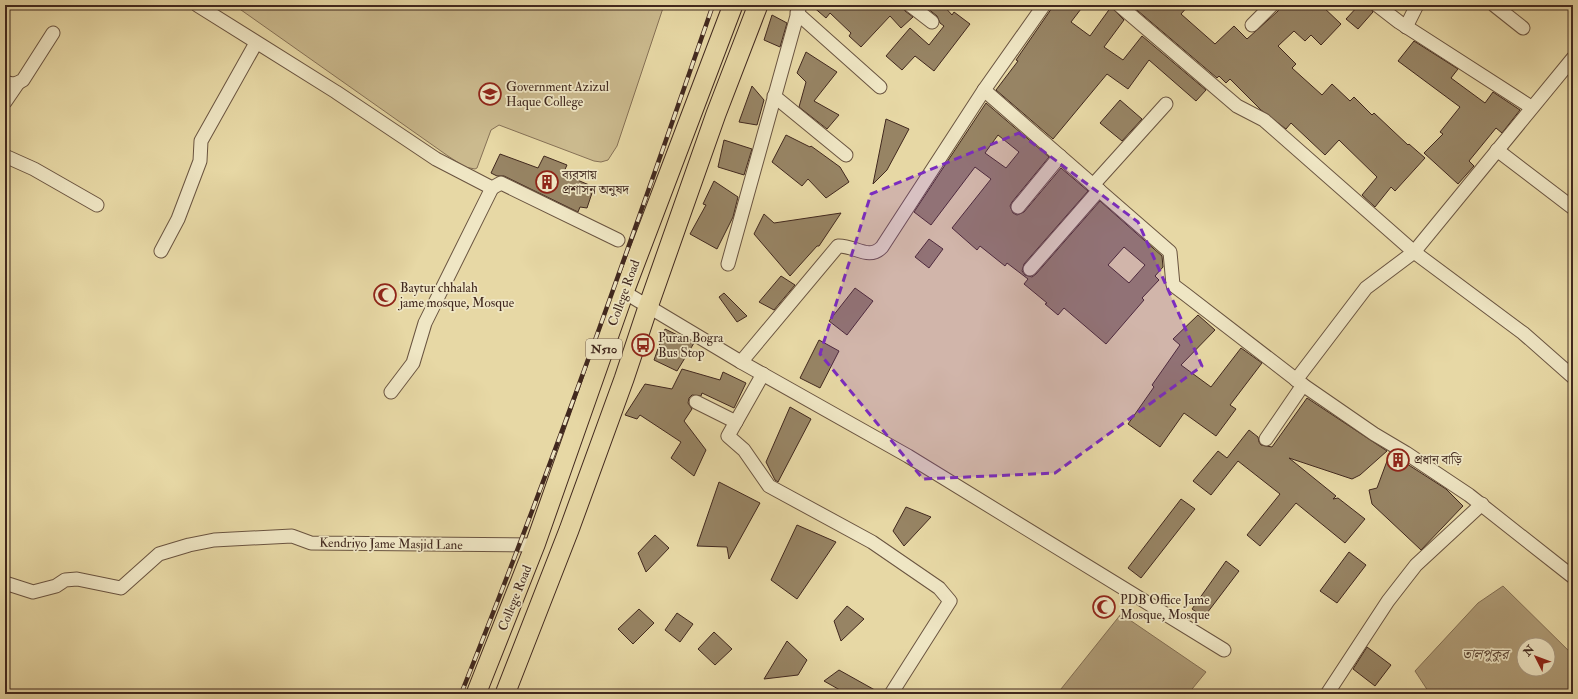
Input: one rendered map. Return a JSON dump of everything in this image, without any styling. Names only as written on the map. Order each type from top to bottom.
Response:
[{"type":"highway","name":"College Road","points":[[476,694],[535,545],[624,292],[734,5]]},
{"type":"highway","name":"College Road","points":[[505,694],[575,515],[716,114],[758,5]]},
{"type":"street","points":[[197,5],[348,100],[436,159],[492,188]]},
{"type":"street","points":[[910,5],[932,22]]},
{"type":"street","points":[[741,362],[838,246],[843,245],[870,254],[878,252],[984,90],[1044,5]]},
{"type":"street","points":[[1119,5],[1237,106],[1264,120],[1414,252],[1523,333],[1573,377]]},
{"type":"street","points":[[1252,25],[1272,5]]},
{"type":"street","points":[[1377,5],[1406,27],[1531,107]]},
{"type":"street","points":[[1406,27],[1417,5]]},
{"type":"street","points":[[1494,5],[1523,28]]},
{"type":"street","points":[[728,264],[799,9],[880,87]]},
{"type":"street","points":[[5,102],[18,83],[23,80],[53,33]]},
{"type":"street","points":[[161,251],[178,218],[200,161],[201,141],[256,43]]},
{"type":"street","points":[[1266,439],[1299,382],[1366,288],[1414,252],[1531,107],[1573,58]]},
{"type":"street","points":[[5,82],[9,84],[18,83]]},
{"type":"street","points":[[984,90],[1170,252],[1173,285],[1299,382],[1374,434],[1436,472],[1482,504],[1573,577]]},
{"type":"street","points":[[774,96],[846,155]]},
{"type":"street","points":[[1030,269],[1096,187],[1166,104]]},
{"type":"street","points":[[1497,150],[1573,208]]},
{"type":"street","points":[[5,156],[34,168],[97,205]]},
{"type":"street","points":[[1018,207],[1060,156]]},
{"type":"street","points":[[392,392],[413,363],[425,323],[492,188],[501,183],[618,240]]},
{"type":"street","points":[[624,292],[741,362],[908,456],[1224,650]]},
{"type":"street","points":[[763,374],[728,436],[744,450],[769,486],[872,542],[926,578],[939,588],[950,601],[891,694]]},
{"type":"street","points":[[696,402],[736,422]]},
{"type":"street","points":[[1327,694],[1388,600],[1416,565],[1482,504]]},
{"type":"street","name":"Kendriyo Jame Masjid Lane","points":[[5,583],[33,592],[56,586],[65,580],[121,588],[159,554],[189,545],[214,540],[292,536],[311,543],[535,545]]},
{"type":"highlighted area","points":[[1019,133],[1138,222],[1202,366],[1055,473],[923,479],[820,354],[871,194]]},
{"type":"shaded area","name":"Government Azizul Haque College","points":[[234,5],[664,5],[617,146],[608,160],[601,162],[594,161],[499,125],[491,130],[477,168],[475,169],[465,167],[448,156]]},
{"type":"water","name":"তালপুকুর","points":[[1503,586],[1555,637],[1516,637],[1516,677],[1556,677],[1556,638],[1573,655],[1573,694],[1430,694],[1415,671],[1478,603]]},
{"type":"water","points":[[1121,614],[1206,672],[1188,694],[1057,694]]},
{"type":"building","points":[[811,5],[902,5],[905,11],[913,17],[901,28],[890,16],[861,47],[849,36],[851,33],[830,13],[826,18]]},
{"type":"building","points":[[928,5],[943,5],[952,15],[954,12],[970,24],[934,71],[915,56],[902,70],[886,56],[910,28],[929,45],[944,26],[940,23],[937,16],[927,8]]},
{"type":"building","points":[[1054,5],[1084,5],[1071,22],[1090,36],[1111,7],[1124,20],[1104,47],[1123,60],[1142,36],[1206,90],[1196,101],[1149,60],[1128,89],[1107,74],[1053,139],[996,90],[1018,61],[1016,60]]},
{"type":"building","points":[[1131,5],[1189,5],[1181,14],[1215,44],[1234,26],[1247,39],[1278,11],[1281,5],[1321,5],[1341,24],[1321,45],[1311,35],[1305,41],[1294,31],[1278,46],[1296,64],[1292,68],[1322,95],[1332,84],[1350,101],[1354,97],[1372,115],[1374,113],[1408,145],[1409,144],[1425,158],[1395,191],[1391,187],[1375,207],[1362,195],[1377,177],[1339,140],[1325,155],[1291,123],[1286,129],[1261,110],[1230,79],[1226,83],[1219,76],[1217,78]]},
{"type":"building","points":[[1359,5],[1369,5],[1373,12],[1358,29],[1346,19]]},
{"type":"building","points":[[772,15],[787,23],[780,47],[764,40]]},
{"type":"building","points":[[1414,41],[1458,69],[1451,78],[1485,103],[1493,92],[1520,110],[1502,133],[1496,128],[1469,161],[1474,166],[1458,184],[1424,153],[1443,134],[1440,132],[1460,107],[1398,61]]},
{"type":"building","points":[[806,52],[837,72],[814,101],[839,115],[827,129],[799,107],[806,82],[797,73]]},
{"type":"building","points":[[752,86],[764,100],[757,125],[739,122]]},
{"type":"building","points":[[1120,100],[1142,119],[1122,141],[1100,123]]},
{"type":"building","points":[[986,103],[1049,157],[1012,202],[1010,206],[1013,213],[1017,215],[1024,212],[1061,168],[1088,191],[1024,264],[1022,271],[1025,275],[1032,277],[1036,274],[1100,201],[1162,256],[1163,267],[1155,276],[1159,280],[1142,298],[1144,300],[1106,344],[1064,308],[1058,315],[1045,304],[1047,303],[1024,284],[1028,279],[1007,263],[1005,266],[980,246],[977,250],[952,228],[991,179],[975,167],[931,225],[914,212]],"holes":[[[998,135],[1019,152],[1006,168],[985,153]],[[1124,247],[1145,265],[1129,283],[1108,265]]]},
{"type":"building","points":[[886,119],[909,129],[887,170],[873,184]]},
{"type":"building","points":[[786,135],[810,147],[811,146],[840,167],[849,182],[826,198],[808,179],[802,186],[772,162]]},
{"type":"building","points":[[724,140],[752,149],[744,175],[718,167]]},
{"type":"building","name":"ব্যবসায় প্রশাসন অনুষদ","points":[[500,154],[538,168],[544,156],[567,165],[563,174],[594,187],[587,208],[580,207],[578,212],[504,176],[497,176],[491,173]]},
{"type":"building","points":[[714,181],[738,197],[733,217],[717,249],[690,234],[706,205],[703,204]]},
{"type":"building","points":[[841,213],[819,246],[817,246],[790,276],[754,234],[764,214],[774,223]]},
{"type":"building","points":[[929,239],[943,249],[929,268],[915,257]]},
{"type":"building","points":[[781,276],[795,285],[774,310],[759,302]]},
{"type":"building","points":[[855,288],[873,301],[847,335],[829,321]]},
{"type":"building","points":[[724,293],[747,316],[737,322],[719,297]]},
{"type":"building","points":[[1198,315],[1215,330],[1181,365],[1211,387],[1241,348],[1262,363],[1230,405],[1236,409],[1216,436],[1184,413],[1160,447],[1128,424],[1154,387],[1152,385],[1180,345],[1173,339]]},
{"type":"building","points":[[665,329],[694,343],[677,371],[654,360]]},
{"type":"building","points":[[819,340],[839,351],[820,388],[800,378]]},
{"type":"building","points":[[682,369],[720,380],[723,372],[746,383],[734,408],[702,393],[701,396],[692,395],[689,398],[688,403],[692,409],[684,421],[706,450],[694,476],[671,458],[681,442],[640,415],[637,419],[625,415],[645,384],[672,389]]},
{"type":"building","points":[[1307,398],[1387,451],[1360,475],[1352,479],[1289,458],[1336,496],[1333,499],[1338,498],[1365,519],[1345,543],[1296,503],[1260,546],[1247,535],[1280,494],[1238,461],[1211,495],[1193,481],[1218,451],[1227,458],[1249,430],[1258,437],[1261,445],[1272,447]]},
{"type":"building","points":[[790,407],[811,419],[778,482],[775,480],[766,462]]},
{"type":"building","points":[[1390,453],[1446,489],[1463,506],[1421,550],[1372,504],[1369,490],[1377,488]]},
{"type":"building","points":[[719,482],[760,503],[729,559],[727,547],[697,546]]},
{"type":"building","points":[[1181,499],[1195,509],[1141,578],[1128,568]]},
{"type":"building","points":[[906,507],[931,517],[904,546],[893,531]]},
{"type":"building","points":[[797,525],[836,542],[797,599],[771,580]]},
{"type":"building","points":[[655,535],[669,548],[646,572],[638,553]]},
{"type":"building","points":[[1349,552],[1366,565],[1337,603],[1320,591]]},
{"type":"building","points":[[1226,561],[1239,571],[1204,617],[1192,609]]},
{"type":"building","points":[[847,606],[864,619],[841,641],[834,621]]},
{"type":"building","points":[[639,609],[654,623],[633,644],[618,629]]},
{"type":"building","points":[[677,613],[693,624],[680,642],[665,630]]},
{"type":"building","points":[[714,632],[732,649],[715,665],[698,649]]},
{"type":"building","points":[[787,641],[807,660],[798,675],[764,679]]},
{"type":"building","points":[[1367,647],[1391,665],[1375,686],[1353,669]]},
{"type":"building","points":[[839,670],[882,694],[847,694],[824,681]]},
{"type":"railway","points":[[461,694],[560,437],[713,5]]},
{"type":"place","name":"Government Azizul Haque College","points":[[490,94]]},
{"type":"place","name":"ব্যবসায় প্রশাসন অনুষদ","points":[[547,182]]},
{"type":"place","name":"Baytur chhalah jame mosque, Mosque","points":[[385,295]]},
{"type":"place","name":"Puran Bogra Bus Stop","points":[[643,345]]},
{"type":"place","name":"প্রধান বাড়ি","points":[[1398,460]]},
{"type":"place","name":"PDB Office Jame Mosque, Mosque","points":[[1104,607]]}]
